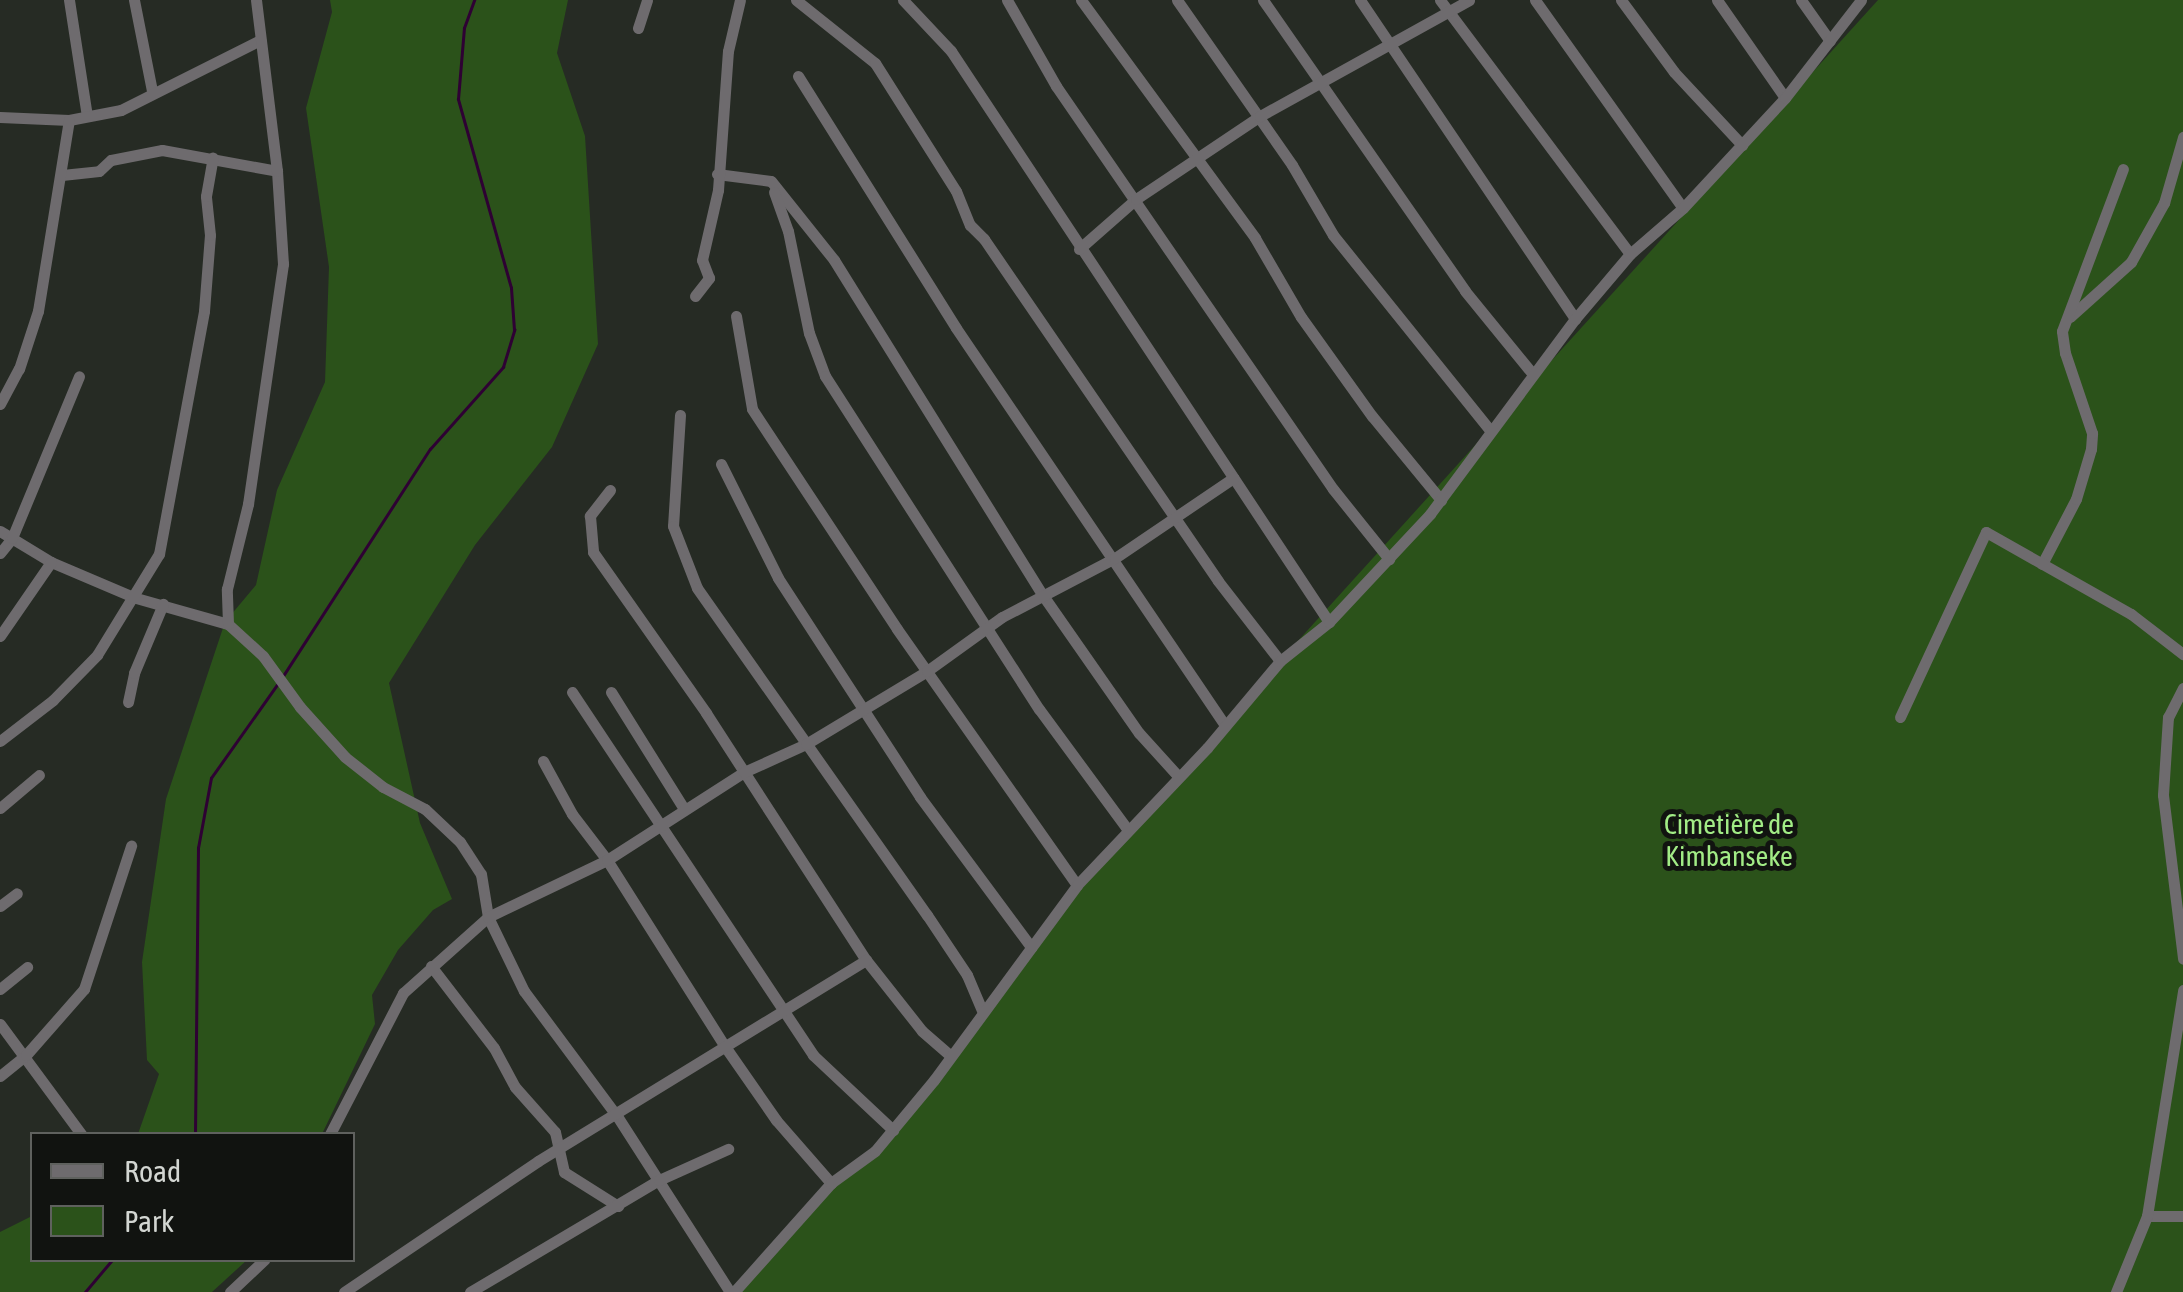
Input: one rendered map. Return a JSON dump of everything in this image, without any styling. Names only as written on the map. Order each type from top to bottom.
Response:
[{"type":"street","points":[[69,0],[87,116]]},
{"type":"street","points":[[134,0],[152,91]]},
{"type":"street","points":[[228,624],[227,589],[248,504],[283,264],[277,171],[256,0]]},
{"type":"street","points":[[638,28],[646,0]]},
{"type":"street","points":[[696,296],[709,278],[702,260],[718,190],[728,51],[740,0]]},
{"type":"street","points":[[796,0],[875,63],[956,191],[970,225],[984,239],[1218,581],[1280,660]]},
{"type":"street","points":[[903,0],[951,51],[1329,622]]},
{"type":"street","points":[[1007,0],[1056,86],[1332,488],[1389,559]]},
{"type":"street","points":[[1081,0],[1255,238],[1301,317],[1372,416],[1441,500]]},
{"type":"street","points":[[1177,0],[1260,116],[1333,235],[1489,429]]},
{"type":"street","points":[[1263,0],[1483,316],[1531,372]]},
{"type":"street","points":[[1360,0],[1575,318]]},
{"type":"street","points":[[1440,0],[1630,254]]},
{"type":"street","points":[[1079,249],[1136,199],[1194,158],[1260,116],[1469,0]]},
{"type":"street","points":[[1534,0],[1683,208]]},
{"type":"street","points":[[1621,0],[1674,72],[1742,145]]},
{"type":"street","points":[[1718,0],[1785,98]]},
{"type":"street","points":[[1801,0],[1830,41]]},
{"type":"street","points":[[0,531],[51,562],[136,598],[228,624],[264,656],[300,707],[346,757],[382,787],[425,809],[460,842],[481,874],[488,918],[524,990],[618,1116],[732,1292],[831,1184],[875,1151],[1077,885],[1280,660],[1329,622],[1389,559],[1441,500],[1489,429],[1575,318],[1630,254],[1683,208],[1785,98],[1861,0]]},
{"type":"street","points":[[0,117],[68,120],[139,103],[152,91],[197,74],[226,54],[260,40]]},
{"type":"street","points":[[798,76],[956,328],[1225,725]]},
{"type":"street","points":[[0,404],[18,369],[38,311],[68,120]]},
{"type":"street","points":[[2067,320],[2131,262],[2164,203],[2183,137]]},
{"type":"street","points":[[62,175],[99,171],[110,160],[162,150],[277,171]]},
{"type":"street","points":[[0,741],[53,700],[97,656],[160,554],[207,285],[206,196],[213,158]]},
{"type":"street","points":[[2042,564],[2076,499],[2091,450],[2092,433],[2062,340],[2122,170]]},
{"type":"street","points":[[717,174],[771,181],[834,260],[1044,597],[1138,733],[1178,776]]},
{"type":"street","points":[[771,181],[788,231],[809,333],[825,376],[1066,749],[1127,829]]},
{"type":"street","points":[[736,316],[752,409],[927,671],[1077,885]]},
{"type":"street","points":[[0,554],[12,538],[79,376]]},
{"type":"street","points":[[680,415],[673,526],[683,561],[697,588],[967,975],[982,1010]]},
{"type":"street","points":[[721,464],[778,578],[920,796],[1031,947]]},
{"type":"street","points":[[331,1132],[402,993],[488,918],[607,860],[744,772],[806,744],[927,671],[986,626],[1115,558],[1232,478]]},
{"type":"street","points":[[610,490],[590,516],[593,552],[744,772],[866,960],[922,1031],[950,1055]]},
{"type":"street","points":[[1900,716],[1986,532],[2131,614],[2183,654]]},
{"type":"street","points":[[0,636],[51,562]]},
{"type":"street","points":[[128,702],[134,673],[163,604]]},
{"type":"street","points":[[2183,688],[2168,717],[2163,795],[2183,959]]},
{"type":"street","points":[[572,692],[663,824],[781,1008],[828,1071],[892,1130]]},
{"type":"street","points":[[612,692],[684,809]]},
{"type":"street","points":[[543,760],[572,814],[607,860],[726,1048],[776,1120],[831,1184]]},
{"type":"street","points":[[0,808],[38,775]]},
{"type":"street","points":[[0,1076],[26,1055],[84,989],[131,846]]},
{"type":"street","points":[[0,906],[17,893]]},
{"type":"street","points":[[344,1292],[558,1148],[618,1116],[781,1008],[866,960]]},
{"type":"street","points":[[432,966],[494,1048],[515,1087],[554,1132],[564,1172],[618,1206]]},
{"type":"street","points":[[0,989],[27,967]]},
{"type":"street","points":[[2116,1292],[2148,1216],[2183,990]]},
{"type":"street","points":[[0,1024],[79,1132]]},
{"type":"street","points":[[470,1292],[658,1180],[728,1149]]},
{"type":"street","points":[[2148,1216],[2183,1216]]},
{"type":"street","points":[[230,1292],[262,1262]]},
{"type":"green space","points":[[330,0],[568,0],[557,53],[585,136],[598,344],[552,447],[475,545],[389,683],[420,823],[452,899],[433,910],[398,950],[372,995],[375,1024],[323,1132],[139,1132],[159,1074],[147,1060],[142,962],[166,799],[225,622],[256,585],[277,490],[325,382],[329,267],[306,108],[332,12]]},
{"type":"green space","name":"Cimetière de Kimbanseke","points":[[1878,0],[2183,0],[2183,1292],[734,1292],[831,1183],[875,1151],[1077,885]]},
{"type":"green space","points":[[30,1217],[30,1262],[245,1262],[212,1292],[0,1292],[0,1232]]},
{"type":"waterway","points":[[283,676],[430,449],[503,367],[514,330],[511,288],[458,99],[464,28],[474,0]]},
{"type":"waterway","points":[[195,1132],[198,848],[211,778],[279,682]]},
{"type":"waterway","points":[[85,1292],[110,1262]]}]
